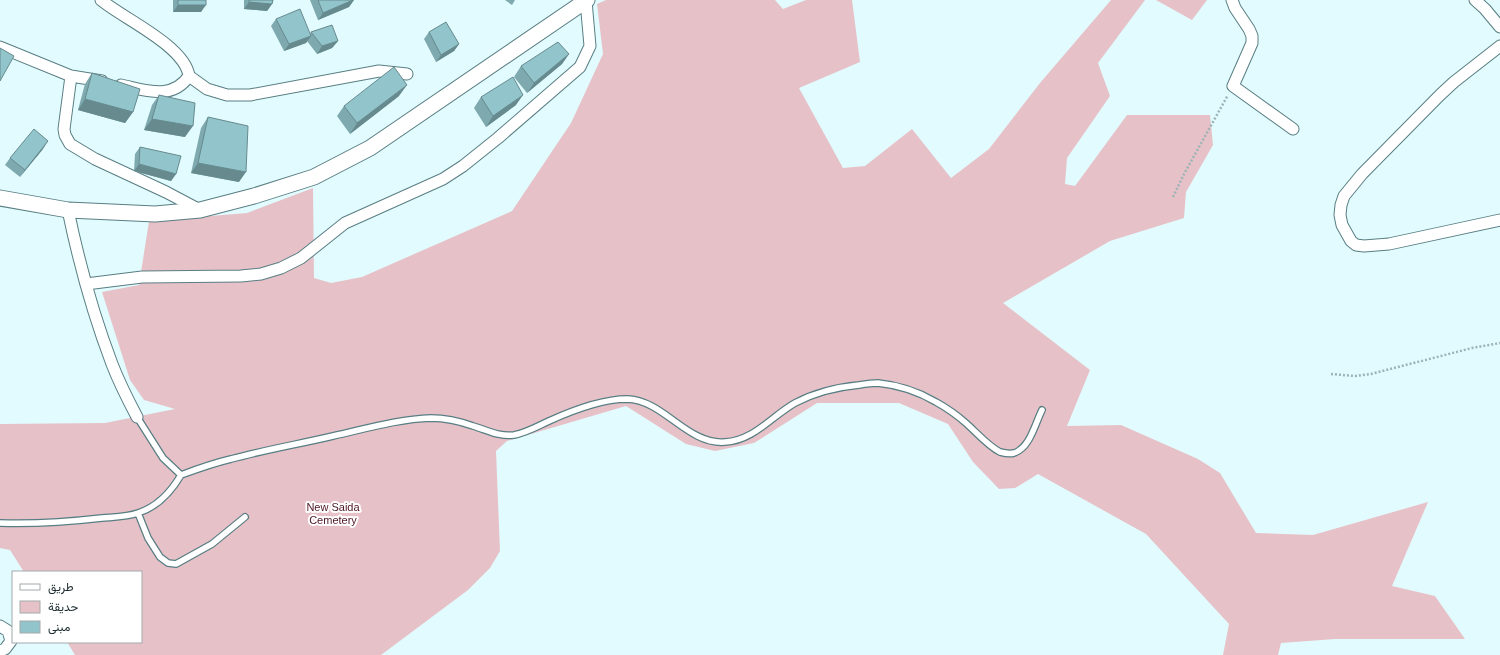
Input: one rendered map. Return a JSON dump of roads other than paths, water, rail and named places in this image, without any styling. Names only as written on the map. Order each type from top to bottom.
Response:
[{"type":"street","points":[[0,47],[71,76],[158,92],[171,90],[184,84],[189,76],[188,69],[178,54],[143,27],[108,6],[101,0]]},
{"type":"street","points":[[0,198],[68,210],[155,214],[200,210],[254,196],[314,177],[370,148],[586,0],[590,46],[580,67],[498,138],[463,166],[443,179],[345,222],[301,258],[281,268],[260,274],[241,276],[215,278],[142,277],[86,284]]},
{"type":"street","points":[[1232,0],[1252,36],[1252,43],[1233,86],[1293,129]]},
{"type":"street","points":[[1475,0],[1485,9],[1500,27]]},
{"type":"street","points":[[1500,46],[1454,82],[1362,174],[1344,196],[1340,205],[1340,215],[1342,225],[1351,241],[1356,245],[1364,246],[1389,244],[1500,220]]},
{"type":"street","points":[[189,76],[207,88],[227,95],[250,95],[379,71],[407,74]]},
{"type":"street","points":[[71,76],[64,129],[65,135],[70,144],[95,159],[166,192],[200,210]]},
{"type":"street","points":[[68,210],[86,284],[97,321],[112,365],[137,417]]},
{"type":"street","points":[[0,626],[8,632],[10,641],[5,649],[0,651]]},
{"type":"lane","points":[[0,523],[35,524],[64,522],[138,513],[165,497],[174,487],[181,475],[229,459],[406,421],[445,418],[474,426],[497,435],[515,435],[573,411],[612,400],[627,399],[648,405],[701,438],[725,442],[738,440],[750,435],[796,403],[822,392],[849,386],[876,383],[900,387],[935,401],[952,412],[992,447],[1007,454],[1022,449],[1027,442],[1042,410]]},
{"type":"lane","points":[[137,417],[164,458],[181,475]]},
{"type":"lane","points":[[138,513],[148,538],[160,557],[168,563],[176,564],[212,544],[245,517]]},
{"type":"park label","name":"New Saida Cemetery","points":[[333,513]]}]
